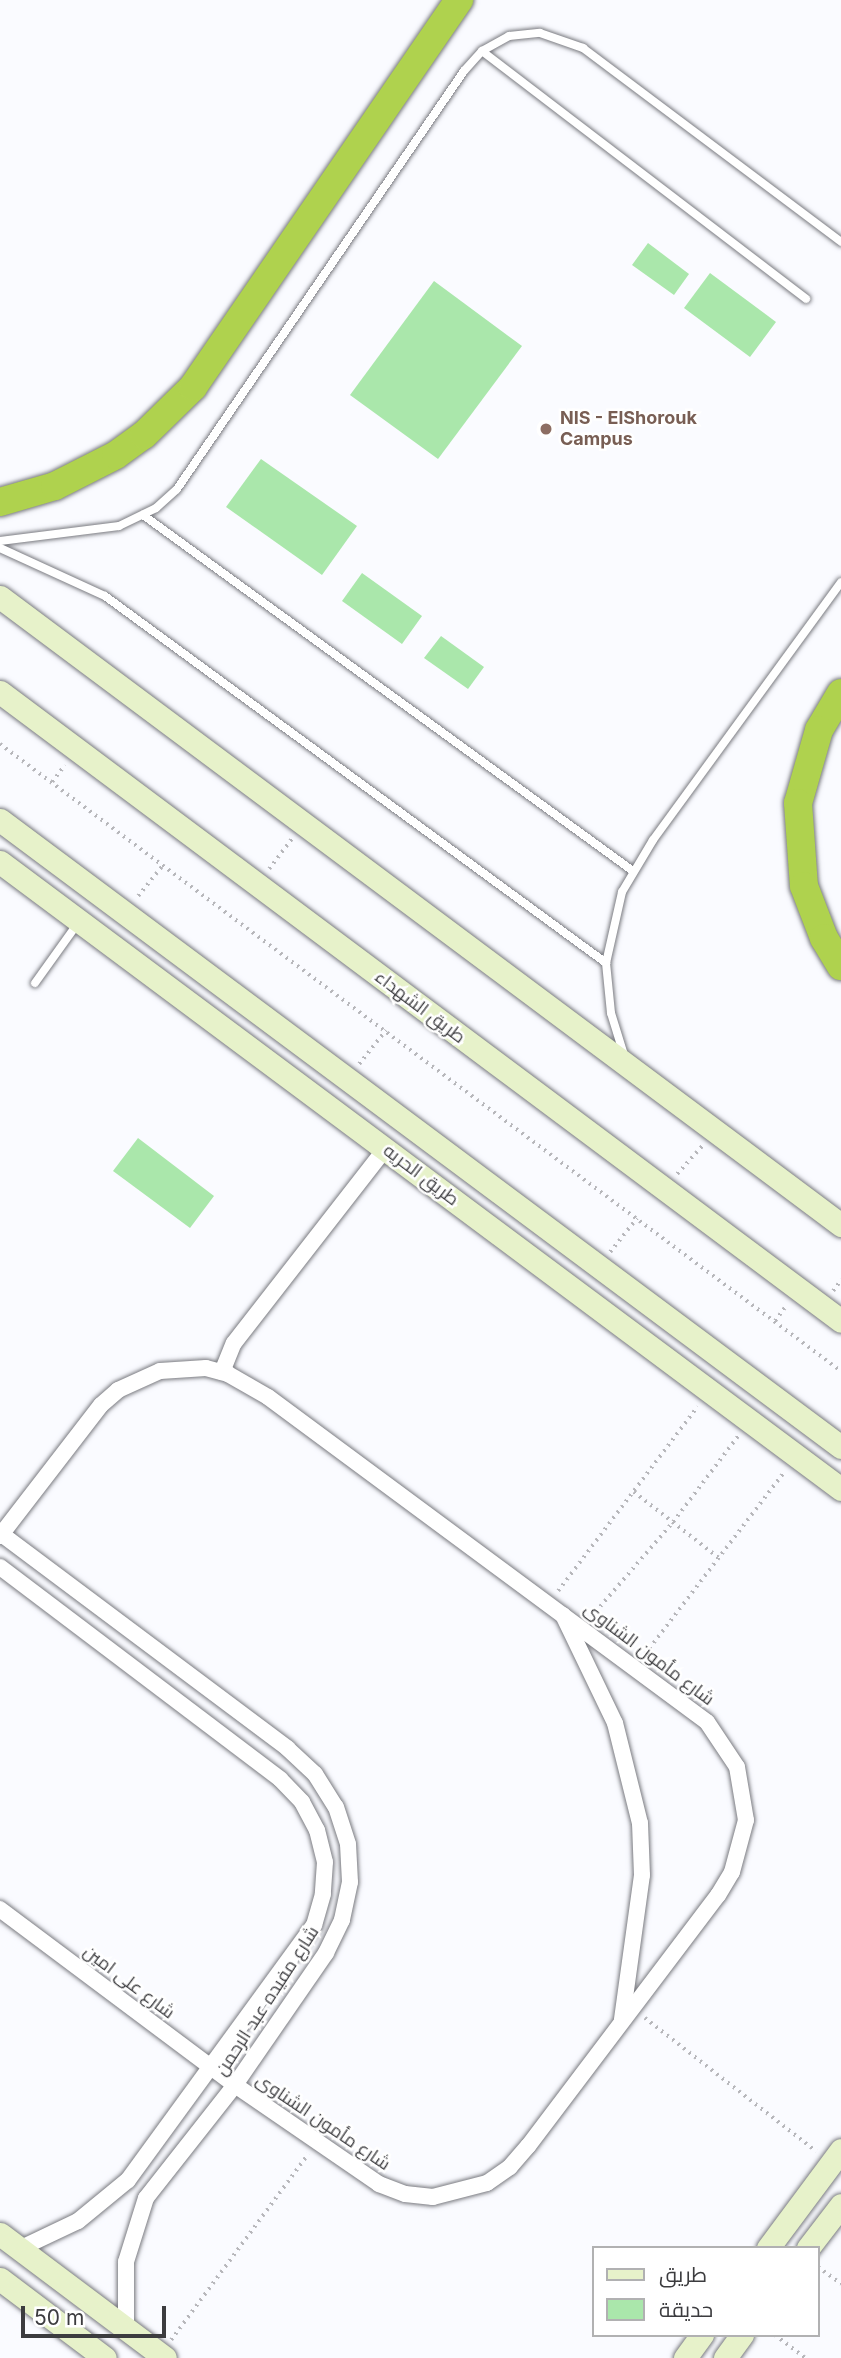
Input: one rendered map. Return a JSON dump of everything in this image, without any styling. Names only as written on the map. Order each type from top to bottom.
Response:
[{"type":"highway","points":[[0,502],[55,486],[116,455],[162,419],[193,387],[459,0]]},
{"type":"highway","points":[[841,693],[819,730],[798,803],[804,886],[824,938],[841,966]]},
{"type":"street","points":[[0,597],[841,1225]]},
{"type":"street","name":"طريق الشهداء","points":[[0,692],[841,1321]]},
{"type":"street","name":"طريق الحريه","points":[[0,820],[841,1447]]},
{"type":"street","name":"طريق الحريه","points":[[0,862],[841,1489]]},
{"type":"street","points":[[222,1372],[234,1343],[385,1149]]},
{"type":"street","points":[[803,1197],[841,1208]]},
{"type":"street","name":"شارع مأمون الشناوى","points":[[0,1535],[101,1405],[118,1390],[160,1371],[183,1367],[222,1372],[250,1383],[556,1608],[707,1721],[724,1743],[744,1793],[746,1820],[732,1872],[621,2023],[510,2167],[487,2183],[451,2195],[405,2194],[379,2184],[235,2085]]},
{"type":"street","name":"شارع مفيده عبد الرحمن","points":[[0,1535],[287,1748],[315,1774],[336,1807],[349,1857],[350,1882],[342,1920],[326,1953],[235,2085],[146,2198],[126,2262],[126,2329]]},
{"type":"street","name":"شارع مفيده عبد الرحمن","points":[[0,1567],[280,1779],[302,1802],[317,1830],[325,1862],[323,1894],[314,1925],[213,2069],[128,2180],[105,2203],[60,2232],[19,2249]]},
{"type":"street","points":[[556,1608],[615,1723],[640,1823],[642,1875],[621,2023]]},
{"type":"street","name":"شارع على امين","points":[[0,1909],[235,2085]]},
{"type":"street","points":[[769,2246],[836,2157]]},
{"type":"street","points":[[810,2246],[841,2205]]},
{"type":"street","points":[[0,2234],[163,2356]]},
{"type":"street","points":[[0,2279],[105,2358]]},
{"type":"street","points":[[685,2358],[701,2337]]},
{"type":"street","points":[[725,2358],[741,2337]]},
{"type":"lane","points":[[0,541],[105,530],[143,515],[187,478],[482,51],[524,33],[570,40],[841,242]]},
{"type":"lane","points":[[482,51],[806,299]]},
{"type":"lane","points":[[143,515],[633,871]]},
{"type":"lane","points":[[0,548],[105,596],[606,963]]},
{"type":"lane","points":[[626,1065],[611,1013],[606,963],[614,915],[633,871],[841,582]]},
{"type":"lane","points":[[34,983],[80,921]]},
{"type":"path","points":[[0,744],[841,1371]]},
{"type":"path","points":[[257,884],[303,824]]},
{"type":"path","points":[[125,913],[163,865]]},
{"type":"path","points":[[348,1079],[386,1030]]},
{"type":"path","points":[[664,1189],[715,1131]]},
{"type":"path","points":[[598,1266],[637,1218]]},
{"type":"path","points":[[556,1608],[634,1492],[709,1390]]},
{"type":"path","points":[[582,1628],[673,1522],[750,1420]]},
{"type":"path","points":[[635,1667],[797,1456]]},
{"type":"path","points":[[634,1492],[719,1558]]},
{"type":"path","points":[[632,2008],[836,2157]]},
{"type":"path","points":[[163,2356],[317,2141]]},
{"type":"path","points":[[820,2268],[841,2284]]},
{"type":"path","points":[[778,2337],[805,2358]]},
{"type":"green space","points":[[648,243],[689,274],[674,295],[632,265]]},
{"type":"green space","points":[[710,273],[776,322],[750,357],[684,308]]},
{"type":"green space","points":[[434,281],[522,346],[438,459],[350,395]]},
{"type":"green space","points":[[261,459],[357,526],[322,575],[226,507]]},
{"type":"green space","points":[[362,573],[422,616],[402,644],[342,601]]},
{"type":"green space","points":[[441,636],[484,667],[468,689],[424,658]]},
{"type":"green space","points":[[138,1138],[214,1196],[190,1228],[113,1171]]},
{"type":"place","name":"NIS - ElShorouk Campus","points":[[546,429]]}]
